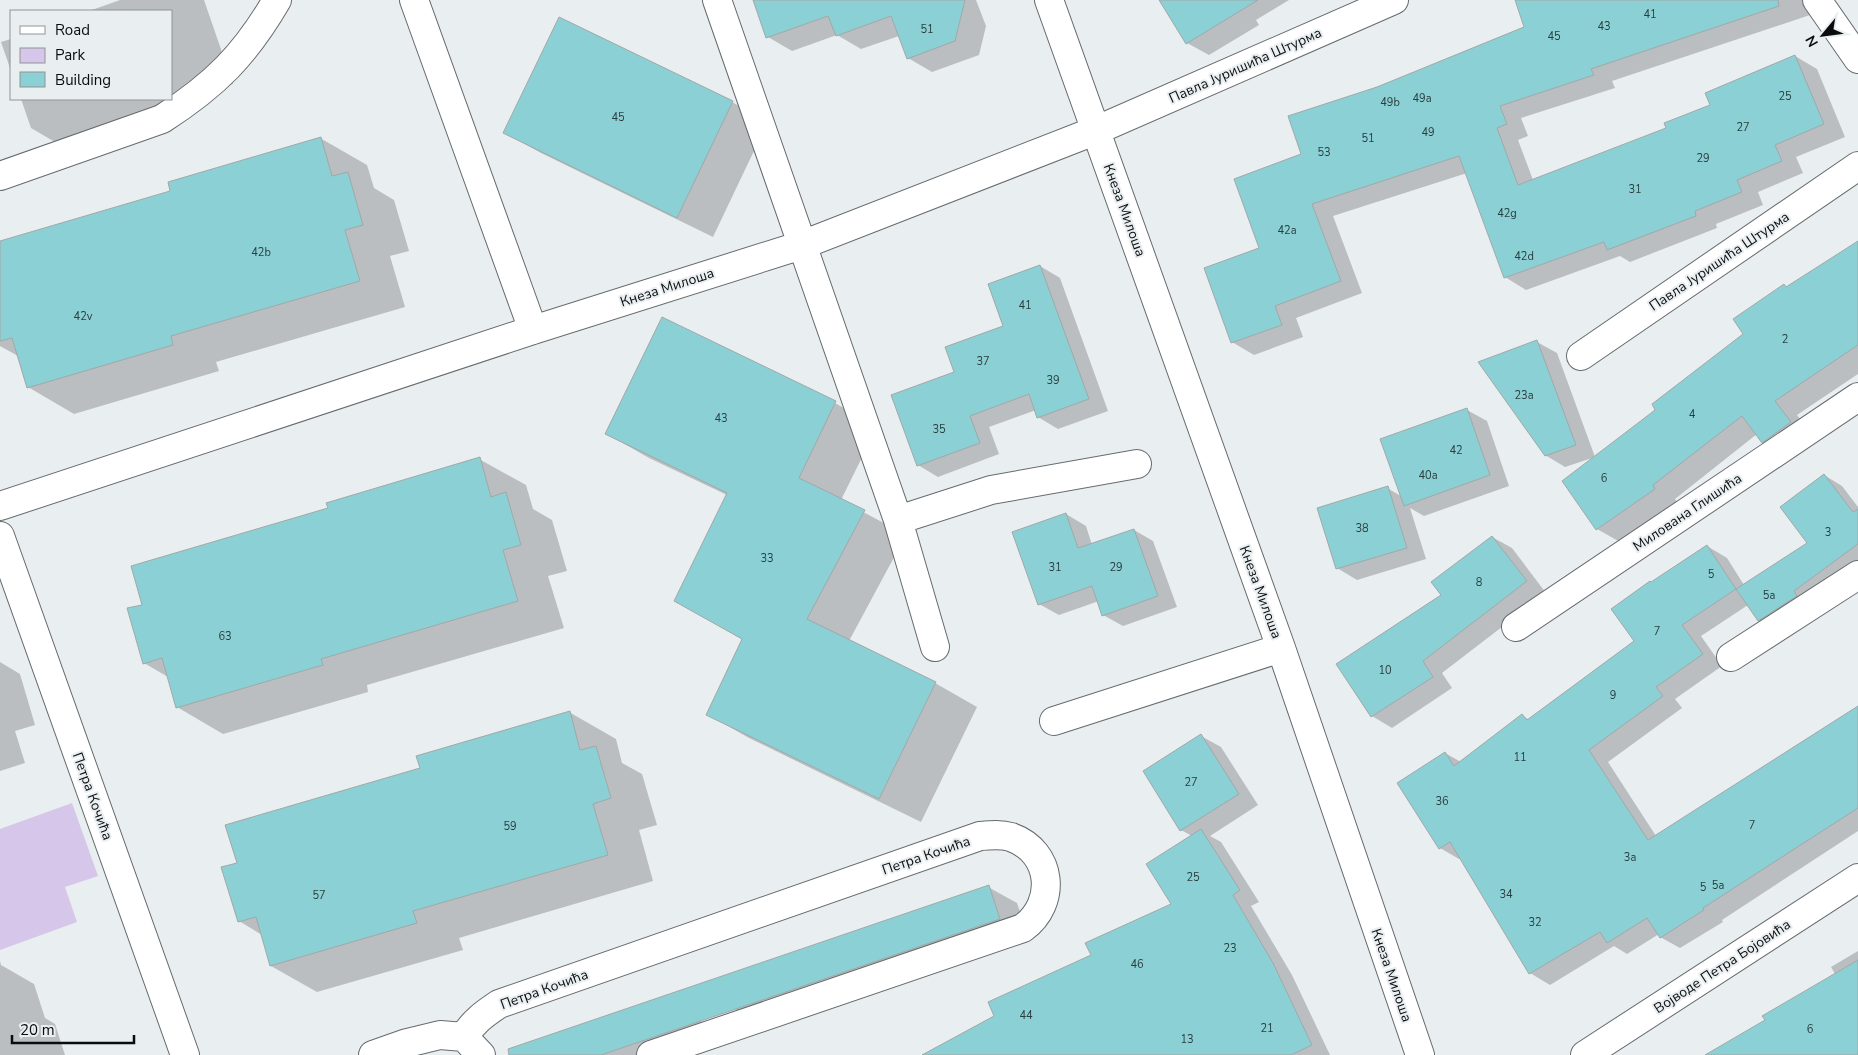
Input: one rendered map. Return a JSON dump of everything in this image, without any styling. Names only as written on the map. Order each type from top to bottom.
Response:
[{"type":"street","points":[[0,176],[162,119],[185,104],[228,68],[248,46],[277,0]]},
{"type":"street","points":[[414,0],[533,330]]},
{"type":"street","points":[[717,0],[898,520],[936,647]]},
{"type":"street","name":"Кнеза Милоша","points":[[1049,0],[1281,648],[1420,1055]]},
{"type":"street","name":"Павла Јуришића Штурма","points":[[1097,130],[1394,0]]},
{"type":"street","points":[[1818,0],[1858,59]]},
{"type":"street","name":"Кнеза Милоша","points":[[0,506],[533,330],[802,245],[1097,130]]},
{"type":"street","name":"Павла Јуришића Штурма","points":[[1581,356],[1858,166]]},
{"type":"street","name":"Милована Глишића","points":[[1516,627],[1858,398]]},
{"type":"street","points":[[898,520],[991,490],[1137,464]]},
{"type":"street","name":"Петра Кочића","points":[[0,536],[185,1055]]},
{"type":"street","points":[[1731,657],[1858,575]]},
{"type":"street","points":[[1054,721],[1281,648]]},
{"type":"street","name":"Петра Кочића","points":[[372,1055],[440,1034],[472,1046],[471,1026],[482,1015],[499,1004],[980,836],[996,834],[1011,837],[1025,845],[1036,856],[1043,868],[1046,882],[1041,910],[1034,920],[1023,928],[651,1055]]},
{"type":"street","name":"Војводе Петра Бојовића","points":[[1585,1055],[1858,878]]},
{"type":"green space","points":[[72,803],[98,876],[65,887],[77,922],[0,950],[0,829]]},
{"type":"building","points":[[753,0],[965,0],[955,41],[907,59],[891,16],[836,36],[828,16],[766,38]]},
{"type":"building","points":[[1159,0],[1258,0],[1186,44]]},
{"type":"building","points":[[1515,0],[1778,0],[1779,6],[1591,69],[1594,75],[1500,106],[1507,124],[1497,128],[1518,185],[1666,128],[1664,123],[1710,105],[1705,93],[1795,55],[1824,124],[1775,145],[1782,161],[1737,180],[1742,192],[1695,211],[1696,216],[1607,250],[1604,242],[1504,278],[1459,156],[1312,204],[1341,281],[1275,306],[1282,325],[1231,343],[1204,268],[1259,248],[1234,179],[1301,154],[1288,116],[1377,87],[1524,27]]},
{"type":"building","points":[[559,17],[733,101],[677,218],[503,133]]},
{"type":"building","points":[[321,137],[332,176],[348,172],[363,225],[345,230],[360,281],[171,336],[173,345],[27,388],[12,338],[0,341],[0,241],[170,191],[168,182]]},
{"type":"building","points":[[1858,241],[1858,345],[1775,401],[1791,422],[1762,443],[1742,416],[1653,485],[1655,489],[1596,530],[1562,481],[1655,410],[1652,404],[1743,334],[1733,319],[1784,284],[1786,287]]},
{"type":"building","points":[[1040,265],[1089,399],[1037,418],[1029,394],[970,416],[980,443],[917,466],[891,395],[954,372],[945,347],[1003,326],[988,284]]},
{"type":"building","points":[[662,317],[836,401],[799,478],[865,510],[807,619],[936,682],[879,799],[706,715],[742,639],[674,601],[727,493],[605,434]]},
{"type":"building","points":[[1537,340],[1576,445],[1545,456],[1478,362]]},
{"type":"building","points":[[1467,408],[1490,475],[1404,506],[1380,439]]},
{"type":"building","points":[[480,457],[491,497],[506,492],[521,545],[503,550],[518,601],[321,659],[323,665],[176,708],[162,658],[143,664],[127,608],[142,605],[131,566],[328,508],[326,503]]},
{"type":"building","points":[[1824,474],[1853,512],[1858,509],[1858,544],[1794,591],[1797,596],[1758,621],[1736,589],[1807,543],[1780,507]]},
{"type":"building","points":[[1388,486],[1407,548],[1336,569],[1317,508]]},
{"type":"building","points":[[1066,513],[1078,548],[1134,529],[1158,596],[1102,616],[1092,586],[1038,605],[1012,532]]},
{"type":"building","points":[[1492,536],[1527,581],[1423,661],[1433,677],[1371,717],[1336,664],[1441,595],[1431,582]]},
{"type":"building","points":[[1707,545],[1736,589],[1682,625],[1703,654],[1656,687],[1663,696],[1589,750],[1648,840],[1858,706],[1858,808],[1660,938],[1647,918],[1607,943],[1600,932],[1529,974],[1450,842],[1439,849],[1397,783],[1445,752],[1454,766],[1522,714],[1527,720],[1634,641],[1611,609],[1650,581]]},
{"type":"building","points":[[570,711],[580,750],[596,746],[611,798],[593,804],[608,855],[413,911],[417,923],[270,966],[256,917],[238,922],[221,867],[237,863],[225,825],[420,768],[416,756]]},
{"type":"building","points":[[1201,734],[1239,794],[1180,831],[1143,771]]},
{"type":"building","points":[[1201,829],[1240,890],[1233,895],[1273,963],[1312,1045],[1291,1055],[922,1055],[994,1016],[988,1002],[1091,955],[1085,943],[1171,904],[1146,864]]},
{"type":"building","points":[[989,885],[1000,919],[601,1055],[509,1055],[508,1049]]},
{"type":"building","points":[[1858,960],[1858,1055],[1705,1055],[1765,1020],[1762,1016]]}]
